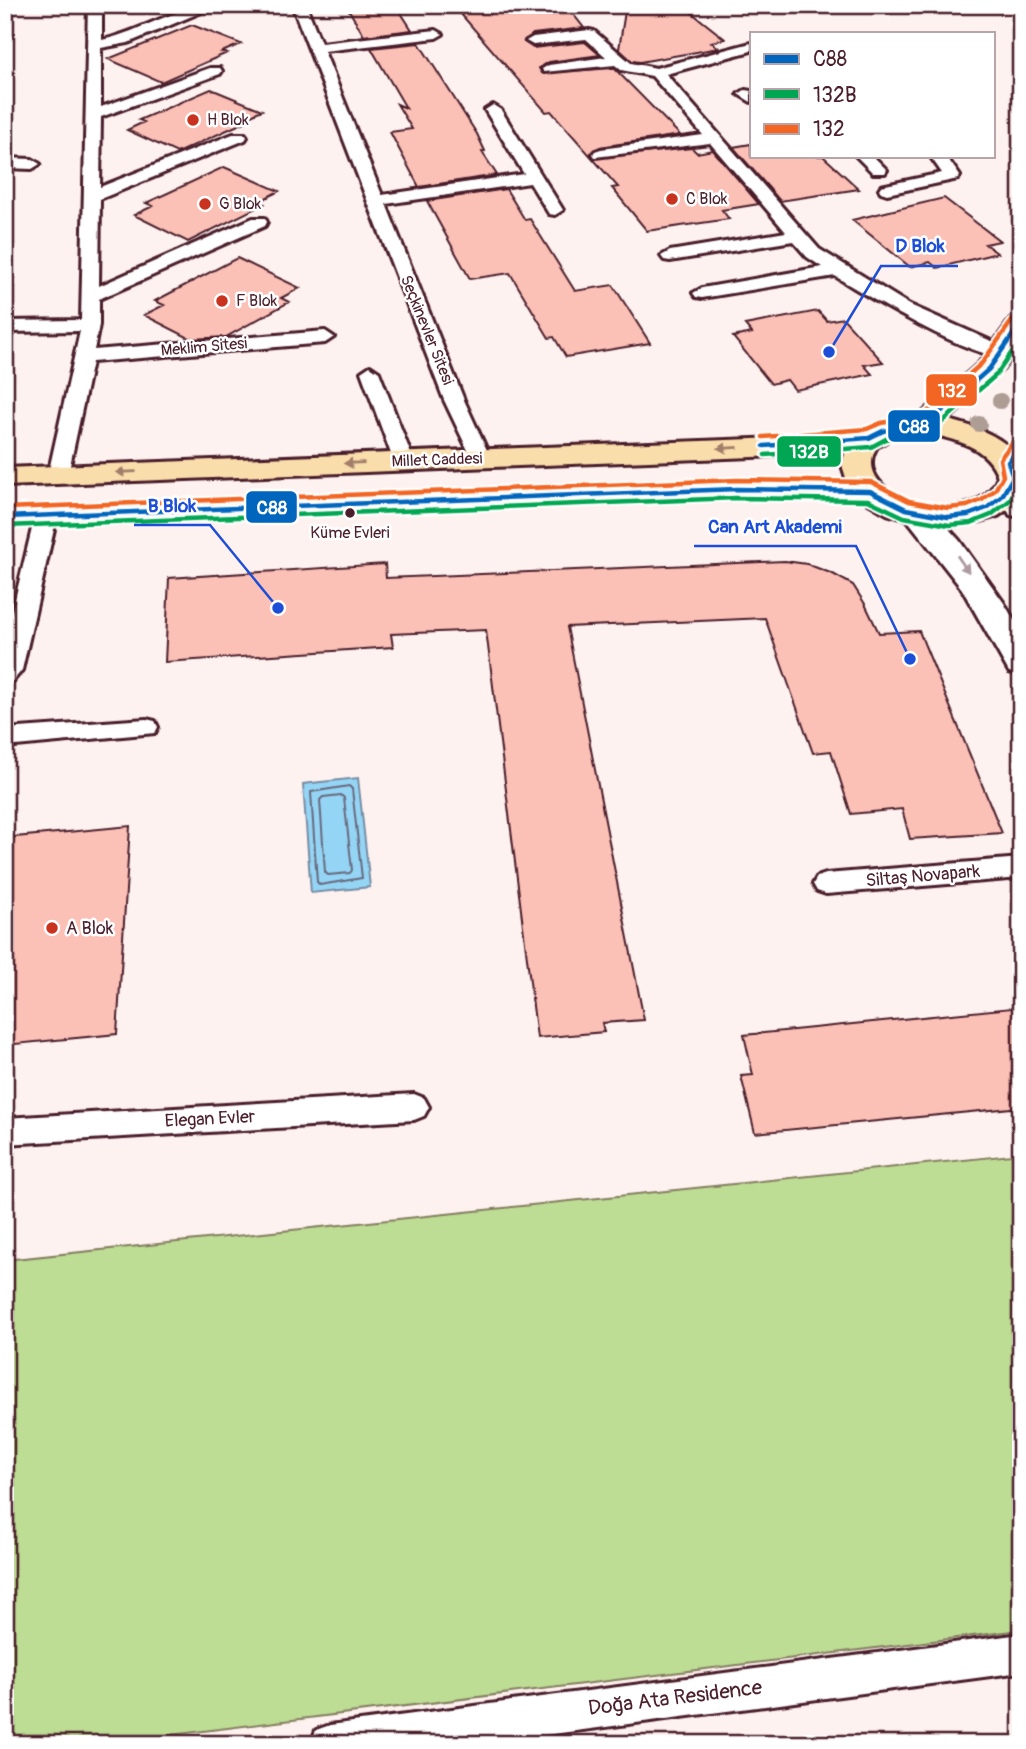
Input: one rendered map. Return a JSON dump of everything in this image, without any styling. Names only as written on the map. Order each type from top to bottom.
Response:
[{"type":"main road","points":[[927,424],[978,382],[1021,323]]},
{"type":"main road","points":[[927,424],[961,432],[984,442],[1015,476],[1000,500],[982,511],[960,516],[917,513],[888,503],[870,491],[858,477],[855,463],[858,450],[869,439],[883,431],[927,424]]},
{"type":"main road","name":"Millet Caddesi","points":[[5,477],[802,446],[869,439]]},
{"type":"main road","points":[[5,517],[737,489],[870,491]]},
{"type":"street","points":[[917,513],[958,557],[993,610],[1021,664]]},
{"type":"lane","points":[[58,475],[90,325],[95,5]]},
{"type":"lane","points":[[95,45],[123,40],[211,5]]},
{"type":"lane","name":"Seçkinevler Sitesi","points":[[299,5],[454,400],[481,458]]},
{"type":"lane","points":[[316,48],[436,34]]},
{"type":"lane","points":[[533,41],[589,34],[626,66],[657,72],[750,47]]},
{"type":"lane","points":[[549,69],[618,60]]},
{"type":"lane","points":[[95,114],[215,71]]},
{"type":"lane","points":[[657,72],[813,253],[838,270],[968,340],[1000,352]]},
{"type":"lane","points":[[493,110],[555,210]]},
{"type":"lane","points":[[93,196],[239,137]]},
{"type":"lane","points":[[601,154],[713,138]]},
{"type":"lane","points":[[866,158],[879,170]]},
{"type":"lane","points":[[887,189],[952,176],[939,158]]},
{"type":"lane","points":[[5,163],[32,164]]},
{"type":"lane","points":[[376,201],[535,177]]},
{"type":"lane","points":[[90,297],[259,222]]},
{"type":"lane","points":[[670,256],[798,235]]},
{"type":"lane","points":[[702,293],[838,270]]},
{"type":"lane","points":[[5,327],[90,325]]},
{"type":"lane","name":"Meklim Sitesi","points":[[83,358],[326,337]]},
{"type":"lane","points":[[370,372],[404,461]]},
{"type":"lane","points":[[5,675],[10,670],[46,516]]},
{"type":"lane","points":[[5,738],[146,727]]},
{"type":"lane","name":"Siltaş Novapark","points":[[826,884],[1021,868]]},
{"type":"lane","name":"Elegan Evler","points":[[5,1131],[414,1107]]},
{"type":"lane","name":"Doğa Ata Residence","points":[[330,1744],[1021,1653]]},
{"type":"green space","points":[[1021,1154],[1021,1630],[98,1744],[5,1744],[5,1260]]},
{"type":"water","points":[[358,778],[370,887],[311,893],[303,784]]},
{"type":"building","points":[[346,5],[396,5],[412,30],[364,36]]},
{"type":"building","points":[[453,5],[566,5],[584,28],[533,34],[524,42],[533,48],[585,42],[600,55],[549,62],[539,68],[542,73],[614,68],[680,135],[600,147],[591,153],[593,158],[692,148],[697,153],[713,150],[759,204],[722,210],[729,219],[647,231],[612,188],[618,187],[551,111],[546,112]]},
{"type":"building","points":[[626,5],[682,5],[725,39],[711,42],[719,48],[640,62],[632,61],[619,49]]},
{"type":"building","points":[[192,25],[241,44],[222,52],[227,53],[161,82],[108,59]]},
{"type":"building","points":[[419,43],[477,134],[485,151],[482,152],[497,175],[419,187],[390,132],[412,129],[397,104],[406,108],[371,48]]},
{"type":"building","name":"H Blok","points":[[211,89],[262,110],[242,119],[247,121],[177,153],[127,130],[144,122],[139,120]]},
{"type":"building","points":[[750,144],[750,158],[825,158],[859,189],[780,201],[733,147]]},
{"type":"building","name":"G Blok","points":[[224,167],[279,191],[258,202],[264,204],[188,242],[134,215],[153,206],[146,203]]},
{"type":"building","points":[[506,189],[525,220],[530,219],[575,291],[613,285],[650,343],[566,357],[554,337],[549,338],[510,273],[470,279],[427,201]]},
{"type":"building","points":[[944,198],[1000,241],[985,244],[997,253],[937,268],[930,262],[910,267],[852,220]]},
{"type":"building","name":"F Blok","points":[[237,258],[300,288],[281,298],[289,302],[226,337],[191,339],[144,315],[164,305],[155,301]]},
{"type":"building","points":[[818,311],[827,321],[843,318],[883,362],[864,365],[872,374],[795,390],[787,380],[771,384],[733,337],[752,333],[745,325]]},
{"type":"building","points":[[785,561],[807,564],[853,585],[879,633],[919,631],[1002,833],[910,839],[902,809],[851,814],[831,751],[813,753],[765,618],[567,627],[644,1020],[602,1023],[604,1032],[537,1038],[486,630],[391,634],[393,647],[165,662],[169,578],[385,564],[386,578]]},
{"type":"building","name":"A Blok","points":[[130,826],[117,1034],[5,1045],[5,838]]},
{"type":"building","points":[[1021,1007],[1021,1107],[755,1133],[741,1076],[753,1075],[744,1035]]},
{"type":"transit line","name":"132","points":[[763,437],[867,429],[881,423],[923,416],[982,363],[1014,318]]},
{"type":"transit line","name":"C88","points":[[764,446],[869,438],[883,431],[927,424],[989,369],[1021,323]]},
{"type":"transit line","name":"132B","points":[[765,455],[871,447],[886,439],[932,431],[996,375],[1021,339]]},
{"type":"transit line","name":"132","points":[[5,508],[737,480],[871,482],[909,501],[948,508],[967,506],[982,500],[995,490],[1003,476],[1000,459],[1014,440]]},
{"type":"transit line","name":"C88","points":[[5,517],[737,489],[870,491],[906,509],[948,517],[968,515],[987,508],[1002,496],[1013,477],[1008,462],[1021,445]]},
{"type":"transit line","name":"132B","points":[[5,526],[737,498],[868,500],[904,517],[949,525],[971,523],[991,515],[1009,501],[1021,481]]},
{"type":"place","name":"H Blok","points":[[193,120]]},
{"type":"place","name":"C Blok","points":[[672,199]]},
{"type":"place","name":"G Blok","points":[[205,204]]},
{"type":"place","name":"F Blok","points":[[222,301]]},
{"type":"place","name":"D Blok","points":[[829,352]]},
{"type":"place","name":"Küme Evleri","points":[[350,513]]},
{"type":"place","name":"B Blok","points":[[278,608]]},
{"type":"place","name":"Can Art Akademi","points":[[910,659]]},
{"type":"place","name":"A Blok","points":[[52,928]]}]
